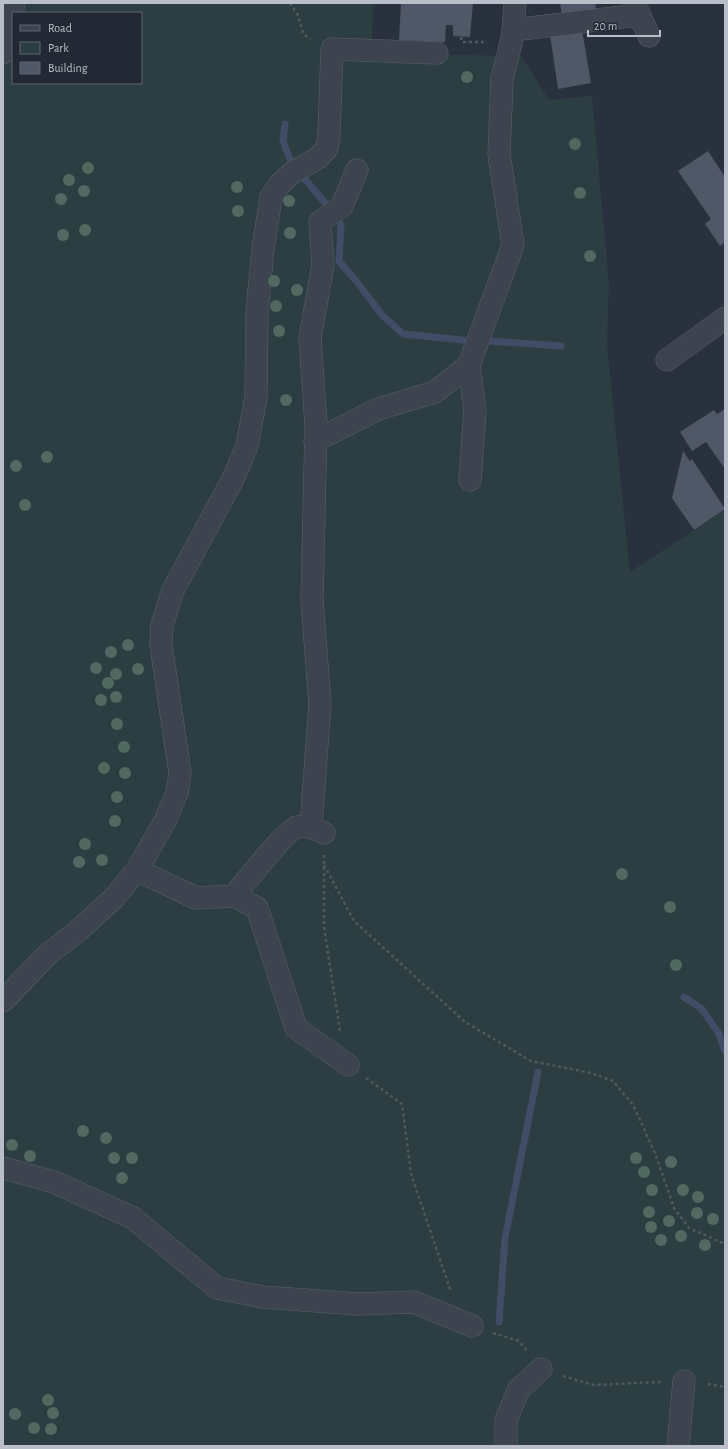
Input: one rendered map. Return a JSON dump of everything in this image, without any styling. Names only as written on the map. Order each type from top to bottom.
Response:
[{"type":"street","points":[[470,480],[475,411],[469,365],[513,245],[499,154],[502,79],[512,36],[515,3]]},
{"type":"street","points":[[512,36],[637,9],[649,36]]},
{"type":"street","points":[[3,53],[12,12]]},
{"type":"street","points":[[3,1001],[47,955],[79,930],[114,898],[136,870],[165,821],[177,793],[180,773],[161,645],[162,625],[173,590],[233,480],[247,446],[256,397],[257,312],[263,249],[271,197],[280,184],[297,170],[318,158],[327,148],[329,135],[332,49],[436,52]]},
{"type":"street","points":[[234,896],[272,850],[296,827],[317,829],[320,704],[312,601],[316,425],[310,338],[323,265],[320,222],[342,206],[358,170]]},
{"type":"street","points":[[667,360],[725,318]]},
{"type":"street","points":[[315,441],[378,409],[435,392],[469,365]]},
{"type":"street","points":[[136,870],[196,898],[234,896],[257,908],[296,1028],[348,1065]]},
{"type":"street","points":[[3,1168],[54,1182],[133,1218],[217,1288],[263,1297],[358,1304],[414,1302],[472,1326]]},
{"type":"street","points":[[506,1446],[506,1420],[519,1389],[541,1369]]},
{"type":"street","points":[[678,1446],[684,1381]]},
{"type":"path","points":[[290,3],[298,15],[303,33],[314,45],[332,49]]},
{"type":"path","points":[[462,37],[462,42],[512,36]]},
{"type":"path","points":[[317,829],[324,865],[324,927],[339,1023],[348,1065],[402,1104],[411,1174],[453,1299],[472,1326],[519,1341],[541,1369],[594,1385],[684,1381],[725,1387]]},
{"type":"path","points":[[324,865],[354,921],[465,1022],[530,1061],[591,1073],[613,1081],[636,1112],[655,1152],[674,1208],[689,1228],[725,1244]]},
{"type":"green space","points":[[3,3],[373,3],[372,54],[521,56],[549,100],[592,96],[609,284],[607,343],[630,572],[725,510],[725,1446],[3,1446]]},
{"type":"building","points":[[401,3],[473,3],[470,37],[453,36],[453,25],[446,25],[445,42],[399,40]]},
{"type":"building","points":[[560,3],[595,3],[597,16],[563,23]]},
{"type":"building","points":[[582,30],[591,83],[558,89],[550,35]]},
{"type":"building","points":[[708,151],[725,177],[725,242],[720,246],[705,224],[711,219],[678,171]]},
{"type":"building","points":[[725,409],[725,469],[706,442],[692,451],[680,432],[714,410],[717,414]]},
{"type":"building","points":[[683,451],[690,461],[692,459],[725,509],[694,530],[672,498]]},
{"type":"waterway","points":[[285,124],[283,141],[292,164],[338,218],[341,226],[339,261],[382,315],[403,334],[463,340]]},
{"type":"waterway","points":[[489,341],[561,346]]},
{"type":"waterway","points":[[684,997],[702,1009],[719,1034],[725,1051]]},
{"type":"waterway","points":[[499,1322],[505,1238],[538,1072]]}]
